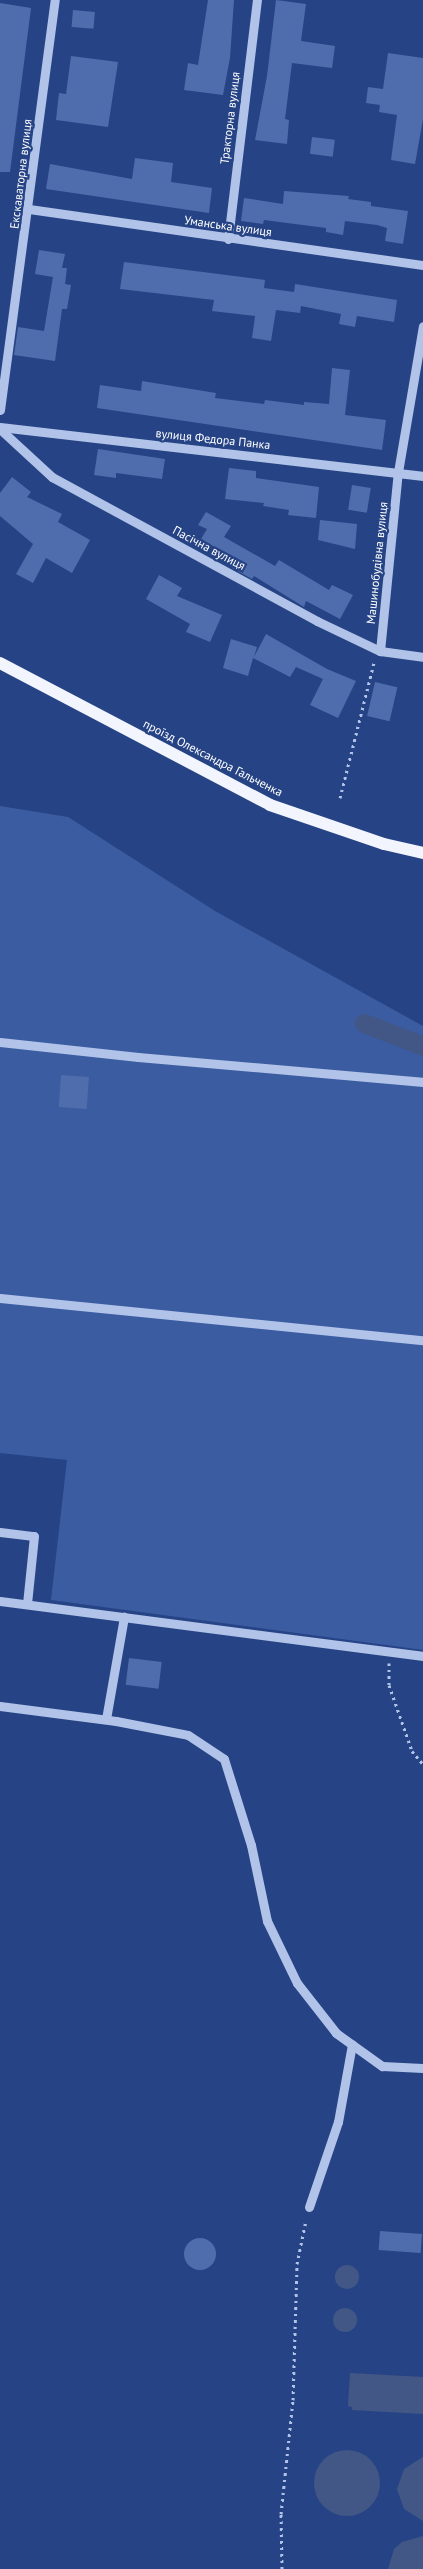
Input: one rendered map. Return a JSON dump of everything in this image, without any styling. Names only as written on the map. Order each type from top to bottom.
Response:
[{"type":"main road","name":"проїзд Олександра Гальченка","points":[[0,663],[270,805],[384,844],[423,853]]},
{"type":"street","name":"Екскаваторна вулиця","points":[[0,410],[29,209],[55,0]]},
{"type":"street","name":"Тракторна вулиця","points":[[228,239],[257,0]]},
{"type":"street","name":"Уманська вулиця","points":[[29,209],[228,239],[423,265]]},
{"type":"street","name":"Машинобудівна вулиця","points":[[380,651],[398,472],[423,326]]},
{"type":"street","name":"вулиця Федора Панка","points":[[0,428],[423,476]]},
{"type":"street","name":"Пасічна вулиця","points":[[0,428],[52,477],[317,620],[380,651],[423,657]]},
{"type":"street","points":[[0,1042],[138,1058],[423,1082]]},
{"type":"street","points":[[0,1298],[423,1340]]},
{"type":"street","points":[[0,1532],[34,1536],[27,1604]]},
{"type":"street","points":[[0,1601],[423,1656]]},
{"type":"street","points":[[106,1720],[124,1617]]},
{"type":"street","points":[[0,1706],[106,1720],[188,1735],[224,1759],[251,1846],[267,1921],[297,1983],[336,2032],[382,2066],[423,2068]]},
{"type":"street","points":[[309,2207],[338,2122],[352,2044]]},
{"type":"path","points":[[340,798],[371,667],[380,651]]},
{"type":"path","points":[[389,1652],[388,1684],[412,1751],[423,1764]]},
{"type":"path","points":[[282,2569],[281,2514],[292,2400],[296,2264],[309,2207]]},
{"type":"shaded area","points":[[0,806],[68,817],[215,911],[423,1026],[423,1650],[51,1600],[67,1460],[0,1453]]},
{"type":"shaded area","points":[[347,2265],[356,2268],[359,2277],[356,2286],[347,2289],[338,2286],[335,2277],[338,2268]]},
{"type":"shaded area","points":[[345,2308],[354,2311],[357,2320],[354,2329],[345,2332],[336,2329],[333,2320],[336,2311]]},
{"type":"shaded area","points":[[350,2373],[423,2377],[423,2414],[352,2410],[352,2407],[348,2406]]},
{"type":"shaded area","points":[[347,2450],[360,2453],[370,2460],[377,2470],[380,2483],[377,2496],[370,2506],[360,2513],[347,2516],[334,2513],[324,2506],[317,2496],[314,2483],[317,2470],[324,2460],[334,2453]]},
{"type":"shaded area","points":[[423,2457],[423,2521],[404,2509],[397,2489],[404,2469]]},
{"type":"shaded area","points":[[423,2536],[423,2569],[388,2569],[394,2549],[402,2542]]},
{"type":"building","points":[[208,0],[234,0],[230,58],[223,95],[184,90],[188,63],[198,65]]},
{"type":"building","points":[[276,0],[306,4],[301,41],[335,46],[332,68],[292,63],[285,119],[289,120],[287,144],[255,140],[267,76]]},
{"type":"building","points":[[0,3],[31,8],[10,172],[0,172]]},
{"type":"building","points":[[73,10],[95,12],[93,29],[72,27]]},
{"type":"building","points":[[388,53],[423,58],[423,119],[415,164],[391,160],[397,115],[379,112],[380,105],[366,103],[368,87],[383,89]]},
{"type":"building","points":[[71,56],[118,62],[108,127],[56,120],[59,93],[66,94]]},
{"type":"building","points":[[312,137],[335,140],[333,157],[310,154]]},
{"type":"building","points":[[135,158],[173,163],[171,182],[212,188],[209,213],[46,189],[50,164],[132,179]]},
{"type":"building","points":[[284,191],[349,196],[348,199],[371,202],[371,206],[408,211],[403,244],[385,241],[387,228],[377,225],[345,221],[343,235],[326,232],[326,228],[264,220],[263,224],[241,221],[244,198],[283,204]]},
{"type":"building","points":[[39,250],[65,254],[62,268],[67,268],[65,284],[71,285],[67,309],[62,309],[55,361],[14,355],[18,327],[44,331],[53,277],[35,274]]},
{"type":"building","points":[[124,262],[265,280],[264,288],[294,292],[295,284],[397,300],[394,322],[357,316],[355,327],[339,324],[341,314],[301,306],[300,313],[276,310],[271,341],[252,338],[255,316],[212,311],[214,300],[120,289]]},
{"type":"building","points":[[332,368],[350,370],[345,415],[386,420],[382,450],[97,408],[100,385],[141,391],[142,381],[216,393],[215,398],[264,404],[265,400],[304,405],[304,402],[329,404]]},
{"type":"building","points":[[98,449],[165,459],[162,479],[116,473],[116,478],[94,475]]},
{"type":"building","points":[[229,468],[256,471],[256,478],[319,487],[316,518],[288,515],[289,510],[263,506],[264,503],[225,499]]},
{"type":"building","points":[[12,477],[31,492],[27,497],[62,514],[58,522],[90,540],[72,573],[46,558],[33,583],[16,574],[33,544],[0,516],[0,493]]},
{"type":"building","points":[[352,485],[371,488],[367,513],[348,510]]},
{"type":"building","points":[[206,512],[231,526],[224,537],[275,566],[279,560],[329,590],[332,585],[353,595],[340,619],[306,601],[304,607],[254,576],[252,579],[232,568],[237,560],[201,539],[207,529],[198,525]]},
{"type":"building","points":[[320,520],[357,524],[355,549],[318,540]]},
{"type":"building","points":[[159,575],[182,588],[177,596],[222,615],[210,642],[186,632],[190,624],[146,599]]},
{"type":"building","points":[[266,634],[327,669],[356,681],[338,718],[310,705],[323,679],[296,667],[290,677],[253,658],[248,676],[223,668],[231,639],[257,647],[254,657]]},
{"type":"building","points":[[375,682],[397,687],[390,721],[367,716]]},
{"type":"building","points":[[61,1075],[89,1077],[87,1109],[59,1107]]},
{"type":"building","points":[[129,1658],[162,1662],[158,1689],[126,1685]]},
{"type":"building","points":[[380,2231],[422,2234],[421,2253],[379,2250]]},
{"type":"building","points":[[200,2238],[211,2243],[216,2254],[211,2265],[200,2270],[189,2265],[184,2254],[189,2243]]},
{"type":"waterway","points":[[364,1023],[423,1046]]}]
